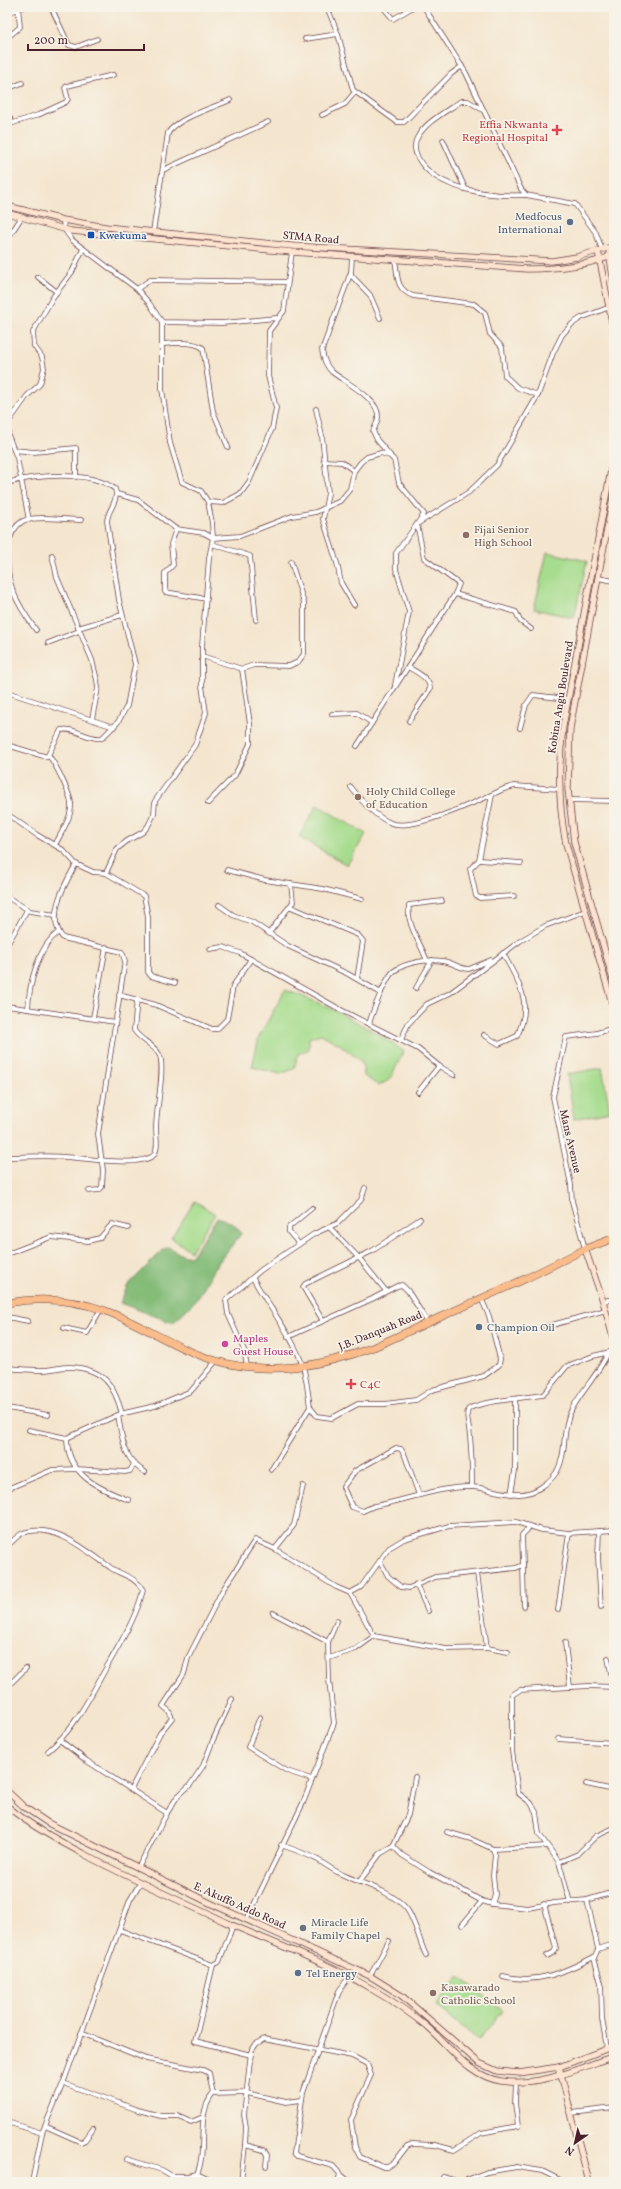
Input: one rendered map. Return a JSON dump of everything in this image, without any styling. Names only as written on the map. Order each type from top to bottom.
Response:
[{"type":"highway","name":"J.B. Danquah Road","points":[[7,1303],[30,1300],[58,1300],[101,1309],[183,1348],[216,1361],[266,1368],[303,1367],[350,1356],[428,1323],[480,1298],[527,1278],[585,1249],[614,1238]]},
{"type":"main road","name":"STMA Road","points":[[7,206],[63,220],[106,227],[299,246],[528,261],[552,261],[611,247]]},
{"type":"main road","name":"STMA Road","points":[[7,213],[64,229],[292,252],[527,269],[554,269],[612,255]]},
{"type":"main road","points":[[611,247],[614,282]]},
{"type":"main road","points":[[600,250],[600,259],[612,307],[614,332]]},
{"type":"main road","name":"Kobina Angu Boulevard","points":[[614,454],[567,699],[560,751],[561,820],[566,844],[614,1010]]},
{"type":"main road","name":"Kobina Angu Boulevard","points":[[614,492],[612,519],[598,578],[570,728],[568,751],[569,800],[574,842],[614,983]]},
{"type":"main road","points":[[586,911],[593,908]]},
{"type":"main road","points":[[585,1249],[612,1324],[614,1341]]},
{"type":"main road","name":"E. Akuffo Addo Road","points":[[7,1791],[24,1807],[48,1823],[138,1868],[370,1976],[402,1996],[461,2049],[485,2066],[497,2071],[519,2073],[559,2067],[614,2046]]},
{"type":"main road","name":"E. Akuffo Addo Road","points":[[7,1806],[43,1832],[140,1883],[233,1925],[291,1948],[373,1989],[416,2017],[442,2040],[462,2062],[473,2069],[500,2081],[532,2082],[561,2076],[614,2056]]},
{"type":"main road","points":[[559,2067],[589,2182]]},
{"type":"street","points":[[7,13],[24,7]]},
{"type":"street","points":[[51,7],[69,45],[76,47],[97,39]]},
{"type":"street","points":[[327,7],[338,34],[351,86],[355,92],[398,122],[402,122],[462,66]]},
{"type":"street","points":[[383,7],[393,19],[413,7]]},
{"type":"street","points":[[424,7],[462,66],[517,184],[526,195]]},
{"type":"street","points":[[7,38],[20,27],[18,8]]},
{"type":"street","points":[[305,39],[338,34]]},
{"type":"street","points":[[7,125],[38,115],[66,102],[68,99],[65,88],[67,86],[113,75]]},
{"type":"street","points":[[7,89],[22,83]]},
{"type":"street","points":[[322,115],[345,104],[355,92]]},
{"type":"street","points":[[153,232],[170,128],[182,121],[230,100]]},
{"type":"street","points":[[483,110],[468,101],[461,101],[429,124],[415,143],[416,154],[426,170],[439,181],[465,188],[526,195],[575,204],[596,233],[600,250]]},
{"type":"street","points":[[7,112],[12,123]]},
{"type":"street","points":[[163,170],[268,122]]},
{"type":"street","points":[[443,140],[465,188]]},
{"type":"street","points":[[7,240],[21,218]]},
{"type":"street","points":[[63,220],[64,229],[72,240],[137,289],[149,302],[162,322],[162,389],[170,443],[182,482],[201,491],[208,502],[213,538],[208,567],[202,656],[202,686],[206,713],[198,738],[155,801],[154,814],[146,830],[117,849],[106,873]]},
{"type":"street","points":[[7,229],[13,230]]},
{"type":"street","points":[[29,520],[22,479],[8,434],[8,423],[27,396],[40,384],[44,374],[43,362],[34,346],[33,332],[57,292],[72,272],[83,249]]},
{"type":"street","points":[[208,502],[227,502],[240,494],[249,482],[272,429],[276,408],[268,376],[269,334],[277,318],[284,311],[287,282],[290,278],[292,252]]},
{"type":"street","points":[[352,256],[351,272],[322,350],[323,359],[331,371],[360,389],[378,411],[378,416],[373,431],[376,440],[394,460],[399,483],[424,514],[396,553],[396,569],[409,612],[394,688]]},
{"type":"street","points":[[395,259],[399,283],[405,292],[413,296],[474,304],[481,308],[488,316],[490,334],[502,347],[505,376],[518,388],[538,395]]},
{"type":"street","points":[[351,272],[370,295],[380,318]]},
{"type":"street","points":[[38,277],[57,292]]},
{"type":"street","points":[[137,289],[150,280],[287,282]]},
{"type":"street","points":[[417,524],[469,492],[491,471],[506,451],[538,395],[553,353],[562,335],[581,318],[612,307]]},
{"type":"street","points":[[162,322],[222,323],[277,318]]},
{"type":"street","points":[[163,344],[187,344],[203,348],[213,411],[228,447]]},
{"type":"street","points":[[316,410],[328,493],[323,519],[337,563],[341,583],[354,605]]},
{"type":"street","points":[[14,450],[34,452],[76,448],[76,477]]},
{"type":"street","points":[[117,494],[138,500],[176,529],[204,533],[213,538],[247,535],[292,516],[316,512],[340,500],[348,492],[354,471],[361,462],[373,454],[384,453],[394,460]]},
{"type":"street","points":[[324,461],[342,462],[354,471]]},
{"type":"street","points":[[7,483],[22,479],[52,476],[76,477],[111,486],[115,489],[117,494],[107,521],[114,576],[122,615],[134,657],[135,670],[127,706],[114,727],[105,736],[96,739],[68,728],[61,730],[49,756]]},
{"type":"street","points":[[36,630],[18,603],[7,573],[9,540],[18,524],[25,520],[81,520]]},
{"type":"street","points":[[357,746],[459,587],[458,582],[424,558],[417,524]]},
{"type":"street","points":[[176,529],[171,544],[173,565],[165,573],[165,592],[207,599]]},
{"type":"street","points":[[212,544],[250,556],[256,620]]},
{"type":"street","points":[[52,555],[57,577],[79,629],[97,680],[98,688],[92,719]]},
{"type":"street","points":[[202,656],[242,669],[254,665],[289,666],[298,662],[304,654],[304,603],[291,562]]},
{"type":"street","points":[[598,578],[614,581]]},
{"type":"street","points":[[455,594],[516,612],[520,621],[531,629]]},
{"type":"street","points":[[48,643],[79,629],[122,615]]},
{"type":"street","points":[[408,667],[423,676],[430,686],[428,692],[409,721]]},
{"type":"street","points":[[208,803],[235,775],[250,744],[250,729],[242,669]]},
{"type":"street","points":[[7,692],[114,727]]},
{"type":"street","points":[[520,728],[526,705],[533,695],[567,699]]},
{"type":"street","points":[[332,714],[357,713],[372,723]]},
{"type":"street","points":[[7,745],[47,757],[49,756]]},
{"type":"street","points":[[49,756],[60,772],[71,805],[64,827],[55,844]]},
{"type":"street","points":[[350,786],[373,812],[392,823],[406,824],[428,820],[514,786],[560,789]]},
{"type":"street","points":[[492,795],[479,860],[470,869],[476,896],[480,898],[514,896]]},
{"type":"street","points":[[569,800],[614,801]]},
{"type":"street","points":[[7,814],[37,835],[55,844],[71,857],[76,864],[93,872],[106,873],[144,896],[148,917],[148,972],[150,976],[175,983]]},
{"type":"street","points":[[479,860],[521,862]]},
{"type":"street","points":[[76,864],[63,889],[56,915],[59,932],[64,938],[122,952],[125,961],[98,1134],[102,1161],[102,1187],[99,1190],[89,1191]]},
{"type":"street","points":[[227,870],[265,880],[323,888],[362,899]]},
{"type":"street","points":[[269,933],[291,907],[293,902],[291,884]]},
{"type":"street","points":[[7,897],[27,910],[56,915]]},
{"type":"street","points":[[430,960],[412,927],[409,905],[442,901]]},
{"type":"street","points":[[219,905],[233,915],[252,922],[288,946],[357,979],[381,994]]},
{"type":"street","points":[[291,907],[358,935],[363,941],[357,979]]},
{"type":"street","points":[[7,946],[27,910]]},
{"type":"street","points":[[401,1040],[408,1024],[427,1004],[450,993],[494,959],[545,926],[586,911]]},
{"type":"street","points":[[28,1009],[30,981],[53,936],[59,932]]},
{"type":"street","points":[[93,1018],[106,947]]},
{"type":"street","points":[[210,948],[223,947],[251,959],[369,1024],[418,1049],[439,1066],[454,1075]]},
{"type":"street","points":[[484,1035],[499,1044],[517,1036],[522,1026],[523,991],[503,953]]},
{"type":"street","points":[[119,995],[138,1000],[217,1030],[227,1019],[233,986],[251,959]]},
{"type":"street","points":[[369,1024],[381,994],[393,971],[403,966],[430,960],[450,962],[469,968],[494,959]]},
{"type":"street","points":[[416,988],[430,960]]},
{"type":"street","points":[[7,1157],[65,1157],[102,1161],[148,1158],[155,1152],[161,1058],[157,1050],[134,1030],[138,1000]]},
{"type":"street","points":[[7,1006],[115,1022]]},
{"type":"street","name":"Mans Avenue","points":[[585,1249],[572,1201],[570,1177],[556,1119],[553,1097],[566,1037],[597,1033],[614,1028]]},
{"type":"street","points":[[418,1092],[439,1066]]},
{"type":"street","points":[[247,1366],[244,1350],[225,1304],[230,1295],[253,1278],[261,1270],[299,1244],[314,1234],[330,1228],[355,1208],[362,1200],[365,1188]]},
{"type":"street","points":[[299,1244],[290,1232],[289,1227],[312,1208]]},
{"type":"street","points":[[323,1321],[303,1287],[305,1284],[359,1258],[385,1243],[420,1219]]},
{"type":"street","points":[[7,1254],[51,1237],[88,1241],[100,1238],[112,1224],[128,1228]]},
{"type":"street","points":[[330,1228],[359,1258],[386,1292]]},
{"type":"street","points":[[253,1278],[288,1337],[303,1367],[310,1407],[317,1416],[332,1418],[358,1404],[367,1405],[416,1400],[432,1390],[484,1376],[499,1366],[500,1359],[489,1316],[480,1298]]},
{"type":"street","points":[[288,1337],[397,1286],[405,1287],[428,1323]]},
{"type":"street","points":[[603,1301],[614,1299]]},
{"type":"street","points":[[64,1328],[87,1333],[101,1309]]},
{"type":"street","points":[[546,1327],[606,1310]]},
{"type":"street","points":[[7,1317],[28,1321]]},
{"type":"street","points":[[472,1487],[472,1451],[467,1412],[476,1405],[491,1401],[515,1400],[543,1395],[567,1366],[593,1356],[614,1351]]},
{"type":"street","points":[[419,1495],[405,1456],[401,1450],[396,1448],[355,1471],[343,1487],[352,1506],[363,1511],[374,1506],[390,1504],[419,1495],[472,1487],[511,1494],[521,1494],[533,1491],[547,1482],[556,1473],[561,1462],[569,1414],[603,1364],[608,1353]]},
{"type":"street","points":[[29,1430],[67,1438],[120,1414],[154,1406],[191,1391],[216,1361]]},
{"type":"street","points":[[7,1368],[42,1370],[71,1367],[94,1372],[107,1379],[112,1385],[120,1414],[122,1444],[134,1464],[145,1472]]},
{"type":"street","points":[[511,1494],[515,1471],[515,1400]]},
{"type":"street","points":[[270,1470],[310,1407]]},
{"type":"street","points":[[7,1408],[48,1415]]},
{"type":"street","points":[[67,1438],[67,1450],[76,1469],[103,1490],[129,1500]]},
{"type":"street","points":[[7,1489],[52,1470],[76,1469],[125,1472],[130,1471],[134,1464]]},
{"type":"street","points":[[276,1549],[294,1525],[303,1486]]},
{"type":"street","points":[[350,1593],[361,1587],[389,1548],[404,1539],[449,1526],[516,1522],[530,1527],[569,1533],[614,1530]]},
{"type":"street","points":[[524,1606],[522,1535],[530,1527]]},
{"type":"street","points":[[7,1546],[19,1535],[32,1531],[55,1534],[78,1546],[113,1569],[126,1574],[139,1584],[143,1590],[140,1601],[127,1629],[88,1701],[61,1741],[48,1752]]},
{"type":"street","points":[[600,1531],[598,1557],[601,1607]]},
{"type":"street","points":[[558,1610],[569,1533]]},
{"type":"street","points":[[131,1789],[160,1733],[172,1718],[170,1711],[163,1706],[184,1674],[188,1658],[222,1591],[256,1540],[276,1549],[330,1583],[350,1593],[374,1636]]},
{"type":"street","points":[[380,1561],[388,1576],[402,1587],[409,1588],[435,1577],[523,1565]]},
{"type":"street","points":[[477,1572],[487,1648]]},
{"type":"street","points":[[416,1584],[428,1611]]},
{"type":"street","points":[[272,1613],[328,1642]]},
{"type":"street","points":[[247,1919],[281,1845],[303,1803],[311,1779],[334,1723],[329,1680],[328,1642],[337,1621]]},
{"type":"street","points":[[329,1658],[356,1649],[374,1636],[446,1649],[487,1648],[508,1652]]},
{"type":"street","points":[[565,1643],[570,1687]]},
{"type":"street","points":[[570,1902],[559,1862],[540,1834],[536,1812],[531,1803],[518,1794],[516,1787],[512,1751],[512,1694],[520,1690],[570,1687],[614,1687],[608,1658]]},
{"type":"street","points":[[7,1688],[26,1668]]},
{"type":"street","points":[[138,1868],[177,1796],[190,1785],[203,1766],[232,1699]]},
{"type":"street","points":[[260,1717],[248,1747],[287,1771],[311,1779]]},
{"type":"street","points":[[558,1739],[614,1743]]},
{"type":"street","points":[[61,1741],[87,1761],[167,1813]]},
{"type":"street","points":[[359,1882],[380,1854],[394,1846],[408,1815],[415,1777]]},
{"type":"street","points":[[586,1784],[614,1790]]},
{"type":"street","points":[[559,1862],[578,1854],[596,1836],[614,1828]]},
{"type":"street","points":[[447,1832],[471,1839],[493,1849],[547,1846]]},
{"type":"street","points":[[281,1845],[317,1860],[340,1874],[379,1890],[406,1908],[414,1922],[418,1939],[426,1955]]},
{"type":"street","points":[[394,1846],[402,1855],[429,1872],[482,1901],[492,1904],[528,1908],[544,1904],[587,1900],[614,1892]]},
{"type":"street","points":[[492,1904],[495,1895],[493,1875],[495,1855],[493,1849]]},
{"type":"street","points":[[32,2182],[42,2133],[63,2083],[80,2033],[130,1900],[140,1883]]},
{"type":"street","points":[[503,1976],[517,1980],[549,1976],[594,1956],[598,1949],[587,1900]]},
{"type":"street","points":[[462,1925],[482,1901]]},
{"type":"street","points":[[544,1904],[556,1948],[554,1952],[547,1956]]},
{"type":"street","points":[[233,1925],[219,1962],[213,1966],[195,2041],[251,2054]]},
{"type":"street","points":[[120,1930],[213,1966]]},
{"type":"street","points":[[370,1976],[389,1942]]},
{"type":"street","points":[[598,1949],[614,1944]]},
{"type":"street","points":[[594,1956],[601,1983],[602,2019],[607,2048]]},
{"type":"street","points":[[349,1977],[339,1991],[317,2050],[301,2100],[294,2153],[297,2156],[333,2166],[350,2182]]},
{"type":"street","points":[[80,2033],[146,2059],[203,2070],[209,2073],[213,2094]]},
{"type":"street","points":[[241,2182],[246,2128],[244,2115],[248,2071],[251,2054],[256,2044],[264,2039],[352,2056],[367,2064],[370,2068],[371,2075],[351,2120],[355,2147],[360,2157],[382,2167],[391,2166],[407,2146],[412,2144],[435,2145],[454,2150],[481,2134],[518,2126],[515,2103],[516,2082]]},
{"type":"street","points":[[63,2083],[154,2114],[177,2116],[191,2122],[203,2117]]},
{"type":"street","points":[[197,2174],[202,2155],[203,2117],[208,2100],[213,2094],[247,2093],[286,2102],[301,2100]]},
{"type":"street","points":[[572,2113],[614,2108]]},
{"type":"street","points":[[7,2122],[42,2133]]},
{"type":"street","points":[[45,2126],[81,2142],[85,2140],[93,2129]]},
{"type":"street","points":[[244,2145],[264,2150],[267,2155],[266,2166]]},
{"type":"street","points":[[127,2159],[162,2170],[172,2176],[188,2176],[197,2174],[212,2181],[221,2182]]},
{"type":"street","points":[[443,2177],[456,2181],[464,2181],[487,2172],[517,2167],[542,2171],[564,2182]]},
{"type":"street","points":[[338,2182],[340,2174]]},
{"type":"street","points":[[170,2182],[172,2176]]},
{"type":"green space","points":[[547,552],[587,561],[574,618],[534,609]]},
{"type":"green space","points":[[317,805],[366,834],[347,865],[299,837]]},
{"type":"green space","points":[[285,990],[346,1016],[404,1051],[390,1079],[379,1086],[364,1076],[362,1062],[339,1044],[321,1034],[309,1038],[309,1049],[298,1054],[294,1069],[280,1074],[252,1067],[259,1037]]},
{"type":"green space","points":[[602,1068],[610,1112],[574,1119],[567,1074]]},
{"type":"green space","points":[[195,1201],[215,1214],[191,1251],[171,1238]]},
{"type":"green space","points":[[217,1217],[234,1225],[241,1234],[214,1268],[199,1297],[173,1323],[120,1303],[128,1285],[163,1250],[168,1247],[184,1256],[192,1256]]},
{"type":"green space","points":[[459,1976],[503,2011],[478,2040],[436,2005]]},
{"type":"place","name":"Effia Nkwanta Regional Hospital","points":[[557,130]]},
{"type":"place","name":"Medfocus International","points":[[570,222]]},
{"type":"place","name":"Kwekuma","points":[[91,235]]},
{"type":"place","name":"Fijai Senior High School","points":[[466,535]]},
{"type":"place","name":"Holy Child College of Education","points":[[358,797]]},
{"type":"place","name":"Champion Oil","points":[[479,1327]]},
{"type":"place","name":"Maples Guest House","points":[[225,1344]]},
{"type":"place","name":"C4C","points":[[351,1384]]},
{"type":"place","name":"Miracle Life Family Chapel","points":[[303,1928]]},
{"type":"place","name":"Tel Energy","points":[[298,1973]]},
{"type":"place","name":"Kasawarado Catholic School","points":[[433,1993]]}]
